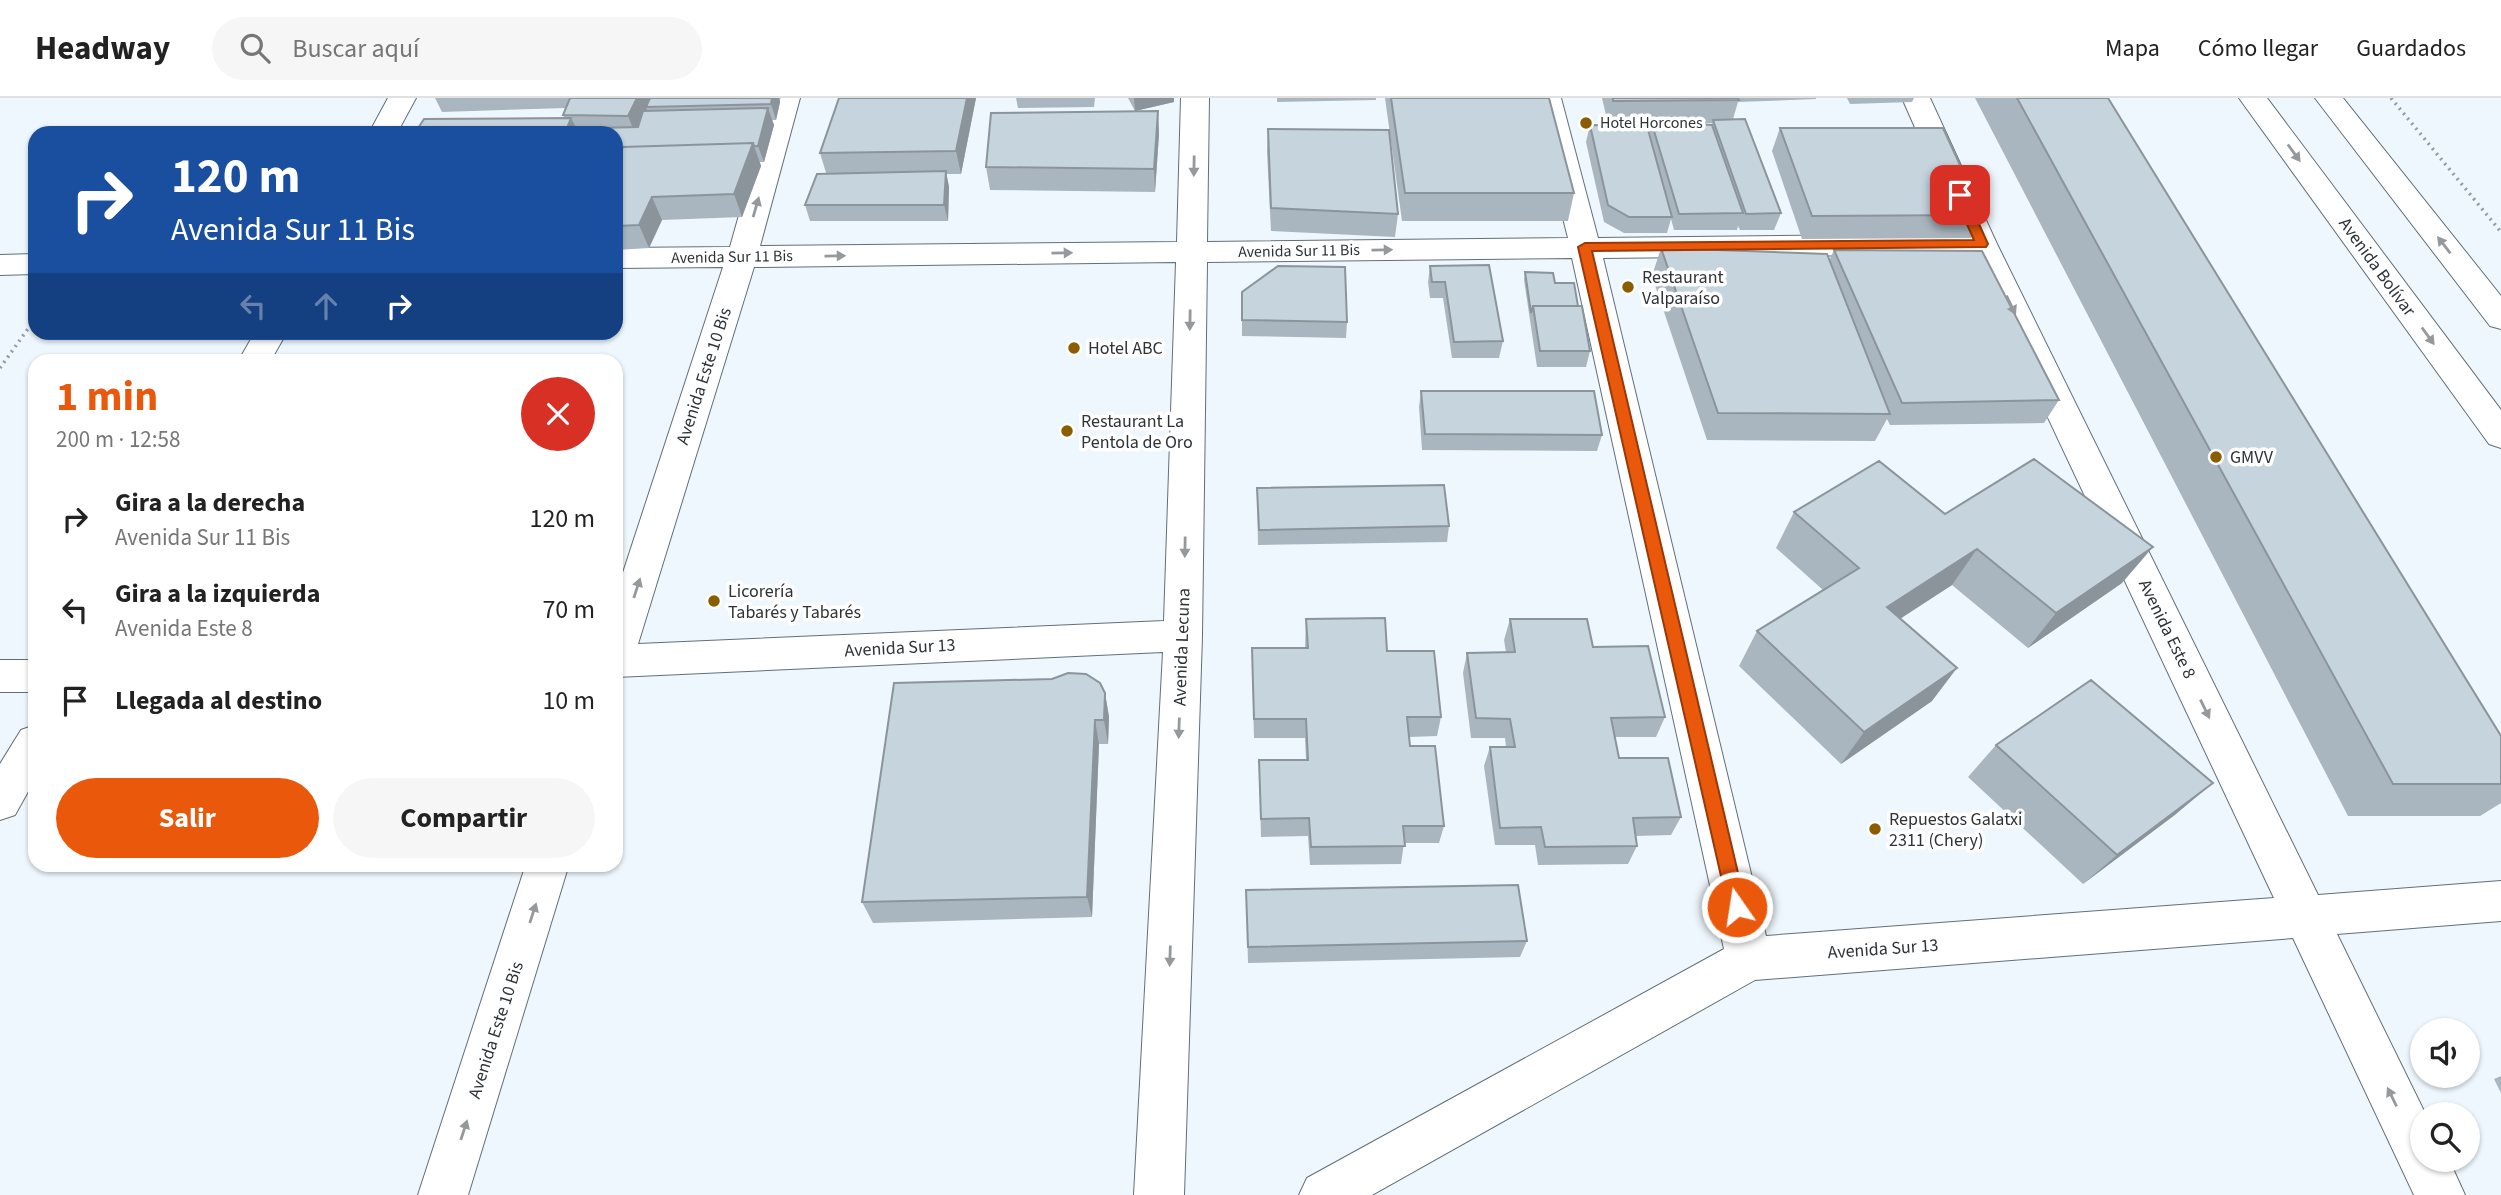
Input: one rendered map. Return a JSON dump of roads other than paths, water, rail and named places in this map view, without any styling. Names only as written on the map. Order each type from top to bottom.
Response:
[{"type":"street","points":[[387,126],[402,98]]},
{"type":"street","name":"Avenida Este 10 Bis","points":[[623,631],[742,257],[786,98]]},
{"type":"street","name":"Avenida Lecuna","points":[[1159,1195],[1183,636],[1195,98]]},
{"type":"street","points":[[1547,98],[1585,247],[1749,959]]},
{"type":"street","name":"Avenida Este 8","points":[[1916,98],[1982,244],[2410,1132]]},
{"type":"street","name":"Avenida Bolívar","points":[[2253,98],[2501,435]]},
{"type":"street","points":[[2329,98],[2501,318]]},
{"type":"street","name":"Avenida Sur 11 Bis","points":[[623,258],[1982,244]]},
{"type":"street","points":[[0,265],[28,264]]},
{"type":"street","name":"Avenida Sur 13","points":[[623,661],[1183,636]]},
{"type":"street","points":[[0,676],[28,676]]},
{"type":"street","points":[[0,802],[28,754]]},
{"type":"street","name":"Avenida Este 10 Bis","points":[[443,1195],[545,872]]},
{"type":"street","name":"Avenida Sur 13","points":[[1324,1195],[1749,959],[2501,901]]},
{"type":"street","name":"Avenida Este 8","points":[[2429,1172],[2440,1195]]},
{"type":"place","name":"Hotel Horcones","points":[[1586,123]]},
{"type":"place","name":"Restaurant Valparaíso","points":[[1628,287]]},
{"type":"place","name":"Hotel ABC","points":[[1074,348]]},
{"type":"place","name":"Restaurant La Pentola de Oro","points":[[1067,431]]},
{"type":"place","name":"GMVV","points":[[2216,457]]},
{"type":"place","name":"Licorería Tabarés y Tabarés","points":[[714,601]]},
{"type":"place","name":"Repuestos Galatxi 2311 (Chery)","points":[[1875,829]]}]
